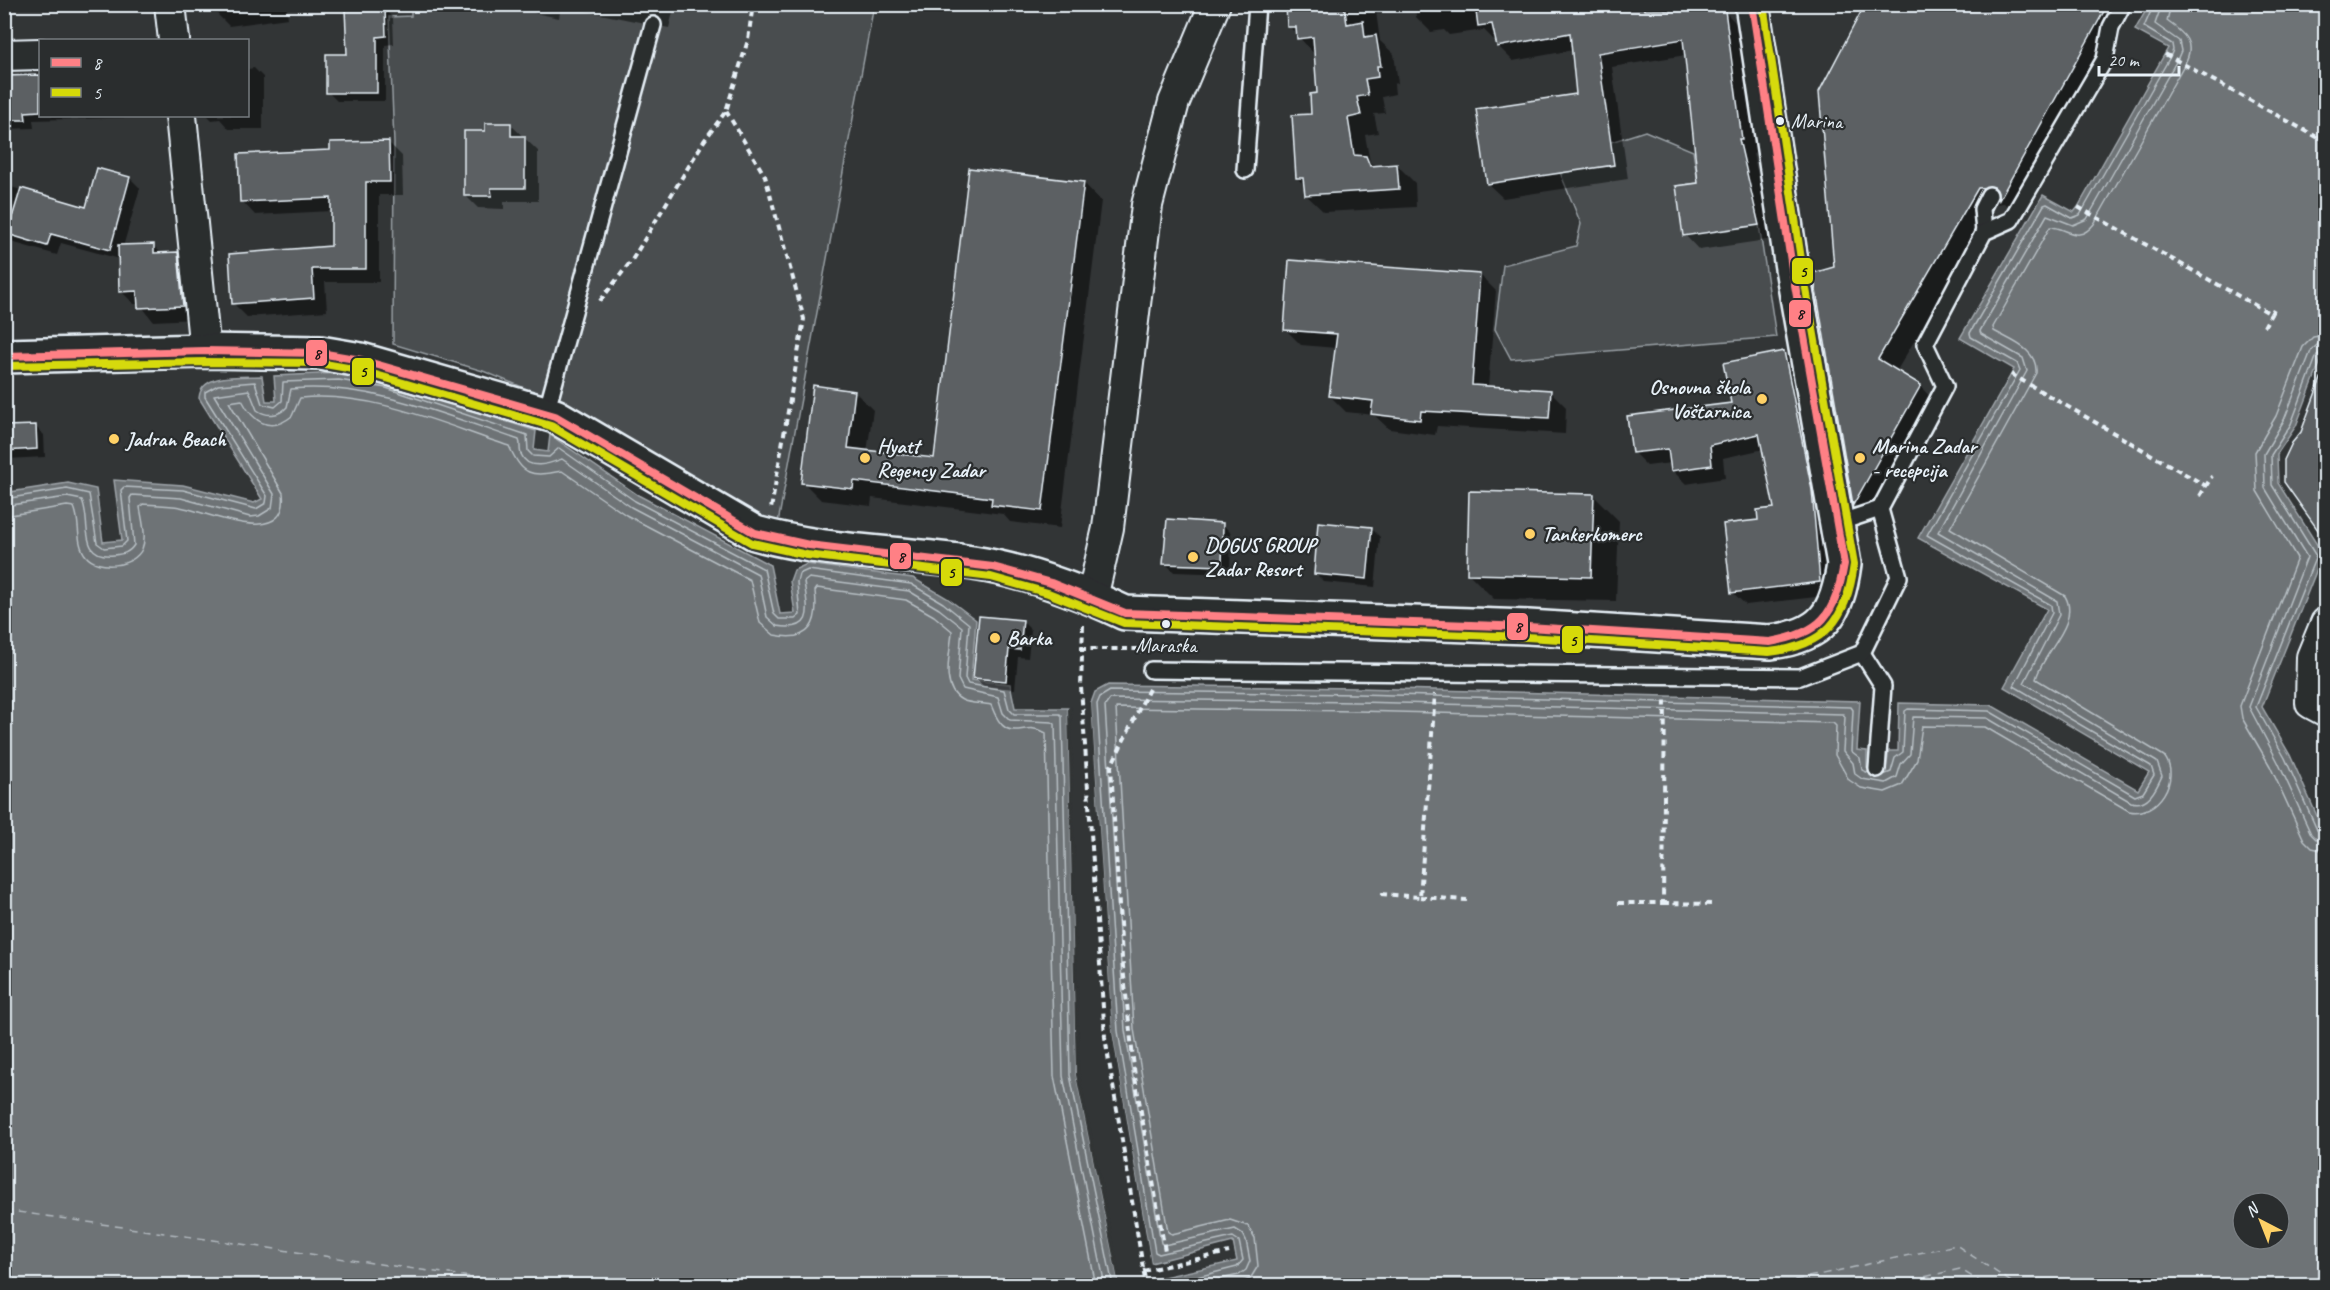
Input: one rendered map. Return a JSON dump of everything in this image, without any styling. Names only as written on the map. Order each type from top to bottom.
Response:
[{"type":"street","points":[[170,4],[174,39]]},
{"type":"street","points":[[1089,596],[1108,528],[1147,205],[1174,102],[1215,4]]},
{"type":"street","points":[[4,356],[205,351],[320,353],[361,360],[546,413],[597,438],[755,533],[792,543],[975,563],[1089,596],[1125,613],[1528,627],[1770,642],[1796,639],[1813,631],[1827,617],[1837,599],[1844,564],[1792,268],[1752,4]]},
{"type":"street","points":[[4,55],[39,54]]},
{"type":"street","points":[[181,117],[205,351]]},
{"type":"street","points":[[2318,707],[2312,657],[2325,624]]},
{"type":"lane","points":[[1245,170],[1257,4]]},
{"type":"lane","points":[[1984,231],[2011,219],[2105,58],[2111,27],[2123,4]]},
{"type":"lane","points":[[546,413],[653,26]]},
{"type":"lane","points":[[1151,670],[1800,678],[1862,653],[1899,577],[1880,509],[1945,386],[1925,344],[1984,231],[1982,209],[1989,195]]},
{"type":"lane","points":[[1838,523],[1880,509]]},
{"type":"lane","points":[[1862,653],[1883,686],[1877,769]]},
{"type":"path","points":[[597,304],[632,260],[704,141],[726,111],[748,40],[753,4]]},
{"type":"path","points":[[2165,54],[2325,142]]},
{"type":"path","points":[[726,111],[765,176],[804,319],[766,536]]},
{"type":"path","points":[[2078,207],[2271,314]]},
{"type":"path","points":[[2264,327],[2276,305]]},
{"type":"path","points":[[2011,374],[2206,486]]},
{"type":"path","points":[[2200,496],[2212,476]]},
{"type":"path","points":[[1089,596],[1080,649],[1105,1037],[1146,1286]]},
{"type":"path","points":[[1080,649],[1139,649],[1151,670]]},
{"type":"path","points":[[1150,686],[1111,766],[1122,958],[1135,1077],[1165,1251]]},
{"type":"path","points":[[1420,897],[1435,690]]},
{"type":"path","points":[[1663,903],[1665,696]]},
{"type":"path","points":[[1381,894],[1467,900]]},
{"type":"path","points":[[1618,903],[1712,904]]},
{"type":"path","points":[[1143,1271],[1229,1252]]},
{"type":"shaded area","points":[[411,4],[874,5],[777,528],[556,401],[483,371],[393,344],[394,143],[389,17],[411,16]]},
{"type":"shaded area","points":[[1645,131],[1693,151],[1698,183],[1676,186],[1759,225],[1776,337],[1511,359],[1495,329],[1503,265],[1576,246],[1581,224],[1555,160]]},
{"type":"water","points":[[2149,5],[2325,5],[2325,350],[2296,426],[2277,454],[2278,483],[2323,554],[2262,707],[2290,755],[2325,834],[2325,1285],[1155,1285],[1154,1279],[1237,1261],[1233,1242],[1151,1263],[1112,1032],[1091,703],[1095,692],[1108,685],[1357,688],[1860,701],[1857,750],[1867,751],[1867,767],[1886,769],[1889,751],[1898,751],[1899,703],[1991,705],[2138,790],[2149,772],[2004,687],[2047,609],[1918,538],[2014,369],[1960,338],[2043,195],[2074,212],[2078,207],[2168,48],[2135,30]]},
{"type":"water","points":[[339,373],[387,383],[536,431],[534,450],[548,452],[550,435],[638,495],[770,565],[780,614],[795,613],[790,581],[794,570],[807,564],[913,578],[947,598],[976,620],[971,680],[1010,684],[1015,708],[1068,708],[1076,1075],[1119,1285],[5,1285],[4,493],[68,483],[96,489],[103,542],[122,540],[114,480],[183,485],[254,503],[262,499],[199,398],[201,390],[215,380],[262,376],[266,401],[276,401],[274,376]]},
{"type":"pier","points":[[1088,703],[1091,703],[1112,1032],[1151,1265],[1148,1263],[1109,1032]]},
{"type":"pier","points":[[1071,707],[1079,1075],[1122,1286],[1119,1285],[1076,1075],[1068,708]]},
{"type":"building","points":[[1286,4],[1344,4],[1347,24],[1363,21],[1365,37],[1376,35],[1381,66],[1377,66],[1378,77],[1365,79],[1368,95],[1357,97],[1361,115],[1348,118],[1354,155],[1366,156],[1370,166],[1397,164],[1399,189],[1305,195],[1303,178],[1296,178],[1292,115],[1311,114],[1310,94],[1317,93],[1313,37],[1297,39],[1296,27],[1287,27]]},
{"type":"building","points":[[1475,4],[1643,4],[1644,10],[1725,10],[1742,139],[1739,139],[1759,225],[1683,236],[1676,186],[1698,183],[1683,39],[1598,53],[1614,165],[1487,184],[1476,109],[1576,94],[1570,33],[1497,47],[1492,24],[1478,26]]},
{"type":"building","points":[[1874,4],[2108,4],[1999,200],[1994,187],[1978,188],[1878,359],[1921,385],[1853,505],[1813,273],[1834,267],[1819,92],[1863,8]]},
{"type":"building","points":[[385,8],[386,36],[377,37],[377,93],[326,93],[326,54],[347,54],[345,9]]},
{"type":"building","points":[[39,75],[39,111],[25,112],[26,120],[4,120],[4,76]]},
{"type":"building","points":[[485,123],[511,123],[511,136],[525,136],[525,188],[491,188],[492,196],[464,196],[464,131],[485,131]]},
{"type":"building","points":[[389,141],[390,182],[366,182],[366,269],[312,269],[314,298],[232,304],[229,254],[331,246],[331,198],[240,202],[238,154],[330,150],[330,142]]},
{"type":"building","points":[[97,168],[130,177],[110,250],[51,234],[47,246],[7,234],[21,188],[86,207]]},
{"type":"building","points":[[969,168],[1084,182],[1042,511],[991,505],[992,498],[854,481],[853,489],[801,483],[813,385],[855,391],[848,448],[934,458]]},
{"type":"building","points":[[154,244],[154,253],[178,252],[183,306],[138,308],[137,291],[119,292],[118,245]]},
{"type":"building","points":[[1289,260],[1480,274],[1472,385],[1551,390],[1549,418],[1421,411],[1420,420],[1371,414],[1373,401],[1329,396],[1337,334],[1284,330]]},
{"type":"building","points":[[1784,351],[1812,490],[1820,582],[1731,593],[1723,524],[1758,520],[1757,510],[1774,508],[1759,434],[1710,445],[1712,465],[1671,471],[1668,449],[1632,453],[1627,416],[1731,403],[1723,363]]},
{"type":"building","points":[[2323,373],[2325,374],[2325,540],[2284,482],[2284,460],[2292,443],[2301,432]]},
{"type":"building","points":[[36,425],[37,449],[4,451],[4,426]]},
{"type":"building","name":"Tankerkomerc","points":[[1469,491],[1594,494],[1591,577],[1467,574]]},
{"type":"building","points":[[1167,519],[1223,523],[1222,566],[1163,564]]},
{"type":"building","points":[[1318,522],[1372,527],[1367,579],[1314,574]]},
{"type":"building","points":[[979,616],[1023,620],[1020,650],[1009,649],[1006,681],[973,678]]},
{"type":"ferry route","points":[[4,1210],[533,1286]]},
{"type":"ferry route","points":[[1767,1286],[1956,1245],[2017,1286]]},
{"type":"ferry route","points":[[1884,1286],[1960,1269],[1987,1286]]},
{"type":"ferry route","points":[[4,1284],[17,1286]]},
{"type":"transit line","name":"8","points":[[4,356],[205,351],[320,353],[361,360],[555,416],[755,533],[809,545],[993,567],[1051,583],[1125,613],[1528,627],[1770,642],[1802,633],[1823,619],[1836,596],[1844,564],[1792,268],[1752,4]]},
{"type":"transit line","name":"5","points":[[4,366],[205,362],[319,363],[359,370],[551,426],[752,543],[807,555],[991,577],[1048,593],[1124,623],[1527,637],[1769,652],[1789,649],[1819,636],[1830,626],[1846,600],[1854,564],[1802,266],[1763,4]]},
{"type":"place","name":"Marina","points":[[1780,121]]},
{"type":"place","name":"Osnovna škola Voštarnica","points":[[1762,399]]},
{"type":"place","name":"Jadran Beach","points":[[114,439]]},
{"type":"place","name":"Hyatt Regency Zadar","points":[[865,458]]},
{"type":"place","name":"Marina Zadar - recepcija","points":[[1860,458]]},
{"type":"place","name":"Tankerkomerc","points":[[1530,534]]},
{"type":"place","name":"DOGUS GROUP Zadar Resort","points":[[1193,557]]},
{"type":"place","name":"Maraska","points":[[1166,624]]},
{"type":"place","name":"Barka","points":[[995,638]]}]
